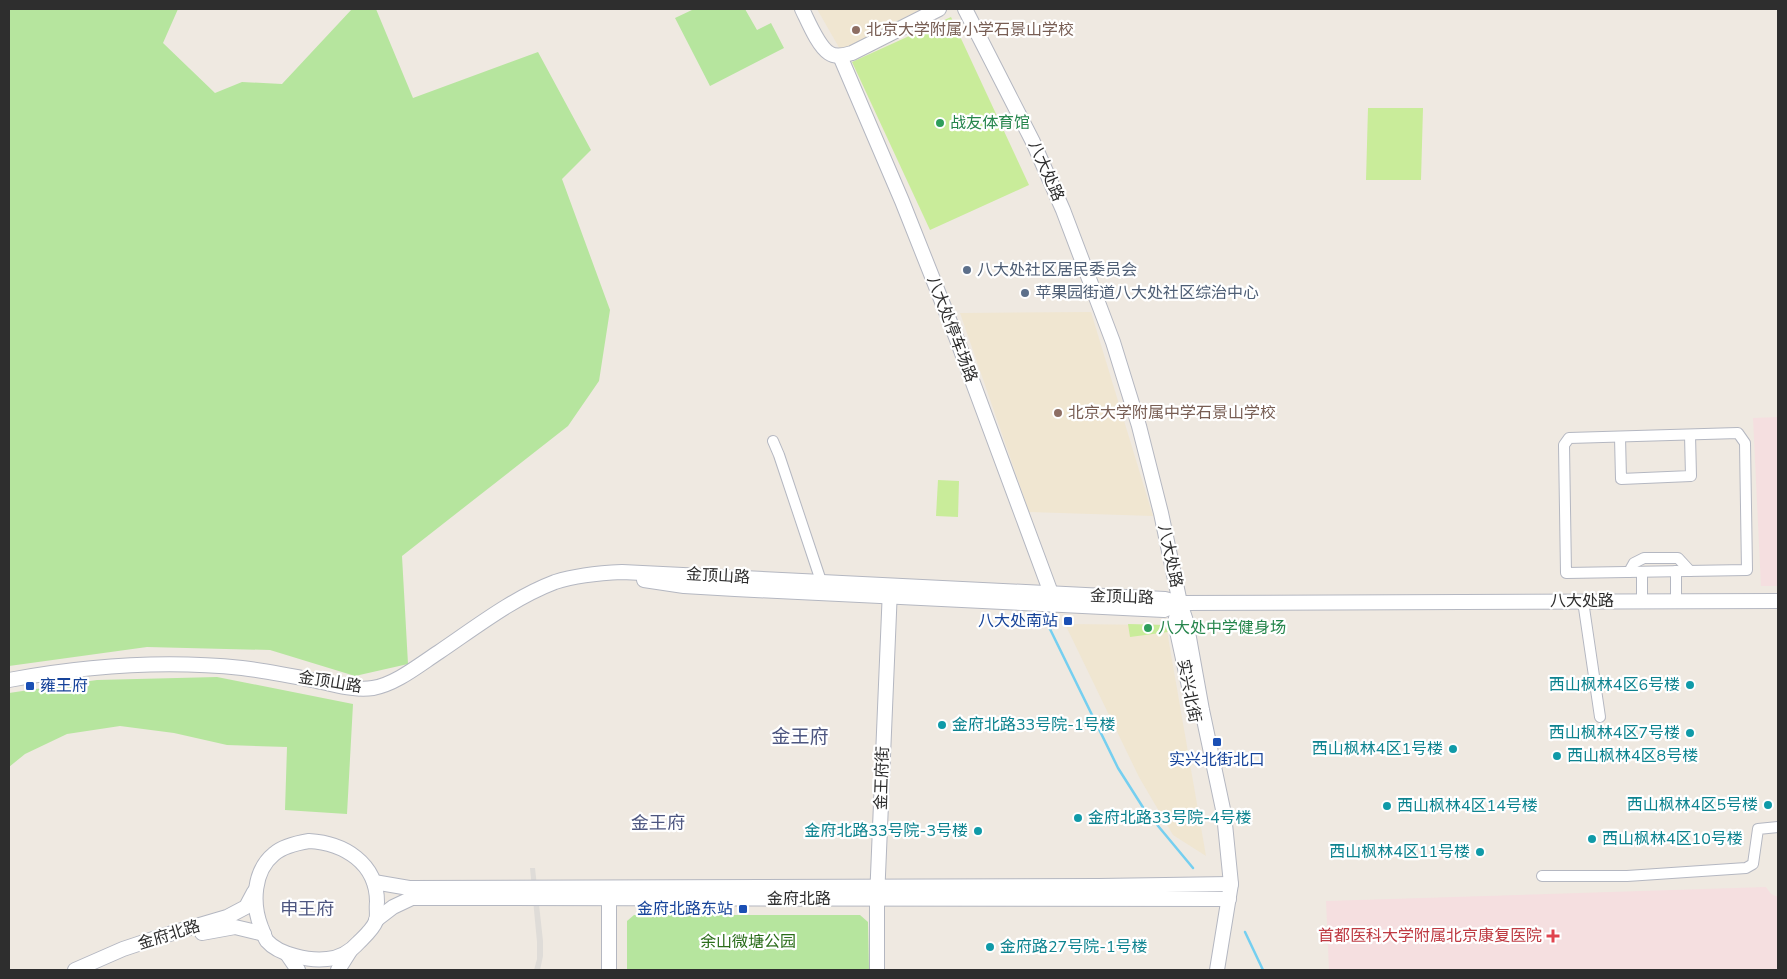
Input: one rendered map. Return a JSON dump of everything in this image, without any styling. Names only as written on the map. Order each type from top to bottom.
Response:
[{"type":"street","points":[[802,9],[821,45],[829,54],[840,56],[852,53],[939,9]]},
{"type":"street","name":"八大处路","points":[[964,9],[1033,142],[1063,210],[1113,342],[1139,426],[1161,513],[1180,603],[1778,601]]},
{"type":"street","name":"八大处停车场路","points":[[840,56],[902,201],[956,337],[1052,599]]},
{"type":"street","points":[[1738,433],[1745,443],[1747,570],[1566,573],[1564,445],[1570,438],[1690,435],[1738,433]]},
{"type":"street","points":[[1620,437],[1621,479],[1691,476],[1690,435]]},
{"type":"street","points":[[773,441],[823,588]]},
{"type":"street","points":[[1629,572],[1634,563],[1644,558],[1678,558],[1690,571]]},
{"type":"street","points":[[1676,571],[1676,601]]},
{"type":"street","name":"金顶山路","points":[[9,680],[40,674],[114,668],[191,665],[242,668],[349,687],[372,688],[386,684],[415,668],[504,608],[536,590],[556,582],[594,573],[622,572],[890,592],[1052,599],[1165,599],[1180,603]]},
{"type":"street","points":[[1642,572],[1642,601]]},
{"type":"street","name":"金王府街","points":[[877,970],[877,893],[890,592]]},
{"type":"street","points":[[1583,601],[1600,717]]},
{"type":"street","name":"实兴北街","points":[[1180,603],[1175,622],[1215,816],[1226,884],[1217,970]]},
{"type":"street","points":[[1542,876],[1627,876],[1746,868],[1753,864],[1758,829],[1778,827]]},
{"type":"street","points":[[338,970],[376,920],[377,899],[374,882],[350,852],[325,842],[309,841],[292,844],[274,853],[265,864],[254,892],[256,914],[267,941],[288,954],[310,960],[329,959],[350,952]]},
{"type":"street","name":"金府北路","points":[[374,882],[408,888],[609,893],[877,893],[1225,899]]},
{"type":"street","name":"金府北路","points":[[877,893],[1226,884]]},
{"type":"street","name":"金府北路","points":[[75,970],[150,940],[227,917],[246,908],[254,892]]},
{"type":"street","points":[[609,893],[609,970]]},
{"type":"street","name":"金府北路","points":[[376,920],[393,907],[412,898],[609,893]]},
{"type":"street","name":"实兴北街","points":[[1208,970],[1225,899]]},
{"type":"street","name":"金府北路","points":[[97,970],[126,958],[212,930],[235,927],[264,934]]},
{"type":"street","points":[[288,954],[298,970]]},
{"type":"shaded area","name":"北京大学附属小学石景山学校","points":[[817,9],[925,9],[841,51]]},
{"type":"shaded area","name":"北京大学附属中学石景山学校","points":[[1091,312],[1153,516],[1029,512],[960,313]]},
{"type":"shaded area","points":[[1778,417],[1778,586],[1761,586],[1753,418]]},
{"type":"shaded area","points":[[1065,624],[1166,625],[1206,856],[1173,835],[1139,777]]},
{"type":"shaded area","points":[[530,868],[535,868],[543,941],[543,956],[540,970],[534,970],[537,959],[537,942]]},
{"type":"shaded area","name":"首都医科大学附属北京康复医院","points":[[1766,887],[1771,894],[1778,897],[1778,970],[1329,970],[1326,901]]},
{"type":"green space","points":[[9,9],[178,9],[163,43],[215,93],[242,82],[282,84],[352,9],[376,9],[413,98],[538,52],[591,150],[562,179],[610,310],[599,381],[568,426],[402,556],[408,664],[355,676],[270,650],[147,647],[9,666]]},
{"type":"green space","points":[[694,9],[745,9],[757,30],[771,23],[784,48],[710,86],[675,18]]},
{"type":"green space","name":"战友体育馆","points":[[951,17],[1029,185],[930,230],[852,62]]},
{"type":"green space","points":[[1368,108],[1423,108],[1421,180],[1366,180]]},
{"type":"green space","points":[[938,480],[959,481],[958,517],[936,516]]},
{"type":"green space","name":"八大处中学健身场","points":[[1128,624],[1166,625],[1168,632],[1130,637]]},
{"type":"green space","points":[[217,677],[353,704],[347,814],[285,810],[287,747],[227,745],[174,733],[120,726],[67,734],[25,754],[9,767],[9,693],[97,680]]},
{"type":"green space","name":"余山微塘公园","points":[[634,915],[860,915],[868,922],[869,970],[627,970],[627,921]]},
{"type":"waterway","points":[[1049,627],[1118,768],[1144,809],[1193,868]]},
{"type":"waterway","points":[[1245,932],[1263,970]]},
{"type":"place","name":"北京大学附属小学石景山学校","points":[[856,30]]},
{"type":"place","name":"战友体育馆","points":[[940,123]]},
{"type":"place","name":"八大处社区居民委员会","points":[[967,270]]},
{"type":"place","name":"苹果园街道八大处社区综治中心","points":[[1025,293]]},
{"type":"place","name":"北京大学附属中学石景山学校","points":[[1058,413]]},
{"type":"place","name":"八大处南站","points":[[1068,621]]},
{"type":"place","name":"八大处中学健身场","points":[[1148,628]]},
{"type":"place","name":"西山枫林4区6号楼","points":[[1690,685]]},
{"type":"place","name":"雍王府","points":[[30,686]]},
{"type":"place","name":"金府北路33号院-1号楼","points":[[942,725]]},
{"type":"place","name":"西山枫林4区7号楼","points":[[1690,733]]},
{"type":"place","name":"实兴北街北口","points":[[1217,742]]},
{"type":"place","name":"西山枫林4区1号楼","points":[[1453,749]]},
{"type":"place","name":"西山枫林4区8号楼","points":[[1557,756]]},
{"type":"place","name":"西山枫林4区5号楼","points":[[1768,805]]},
{"type":"place","name":"西山枫林4区14号楼","points":[[1387,806]]},
{"type":"place","name":"金府北路33号院-4号楼","points":[[1078,818]]},
{"type":"place","name":"金府北路33号院-3号楼","points":[[978,831]]},
{"type":"place","name":"西山枫林4区10号楼","points":[[1592,839]]},
{"type":"place","name":"西山枫林4区11号楼","points":[[1480,852]]},
{"type":"place","name":"金府北路东站","points":[[743,909]]},
{"type":"place","name":"首都医科大学附属北京康复医院","points":[[1553,936]]},
{"type":"place","name":"金府路27号院-1号楼","points":[[990,947]]},
{"type":"district","name":"金王府","points":[[800,737]]},
{"type":"district","name":"金王府","points":[[658,823]]},
{"type":"district","name":"申王府","points":[[307,909]]}]
